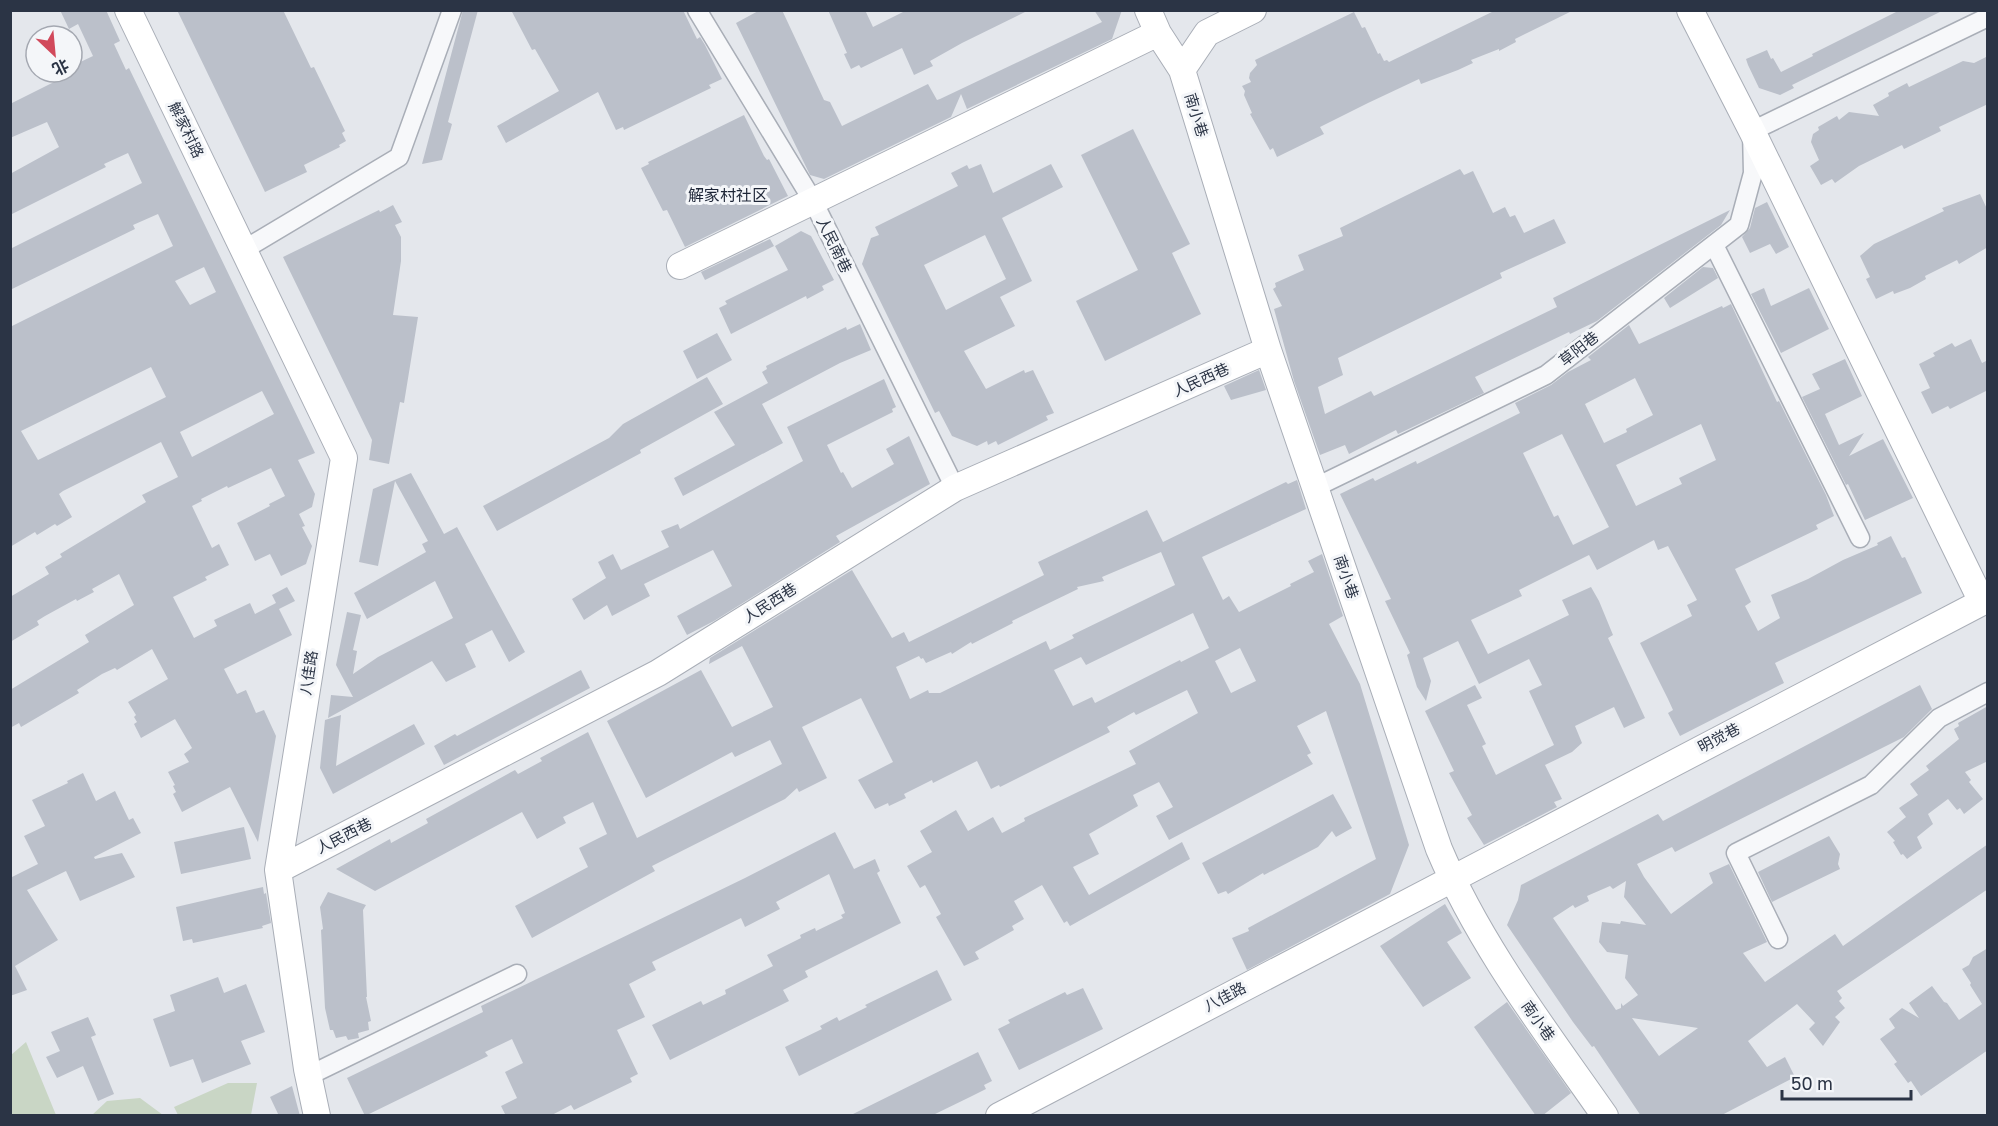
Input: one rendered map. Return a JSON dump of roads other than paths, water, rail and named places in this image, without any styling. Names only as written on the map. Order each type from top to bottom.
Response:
[{"type":"street","name":"解家村路","points":[[128,10],[245,249]]},
{"type":"street","points":[[245,249],[399,157],[452,10]]},
{"type":"street","name":"人民南巷","points":[[697,10],[813,201],[955,488]]},
{"type":"street","points":[[1182,70],[1207,33],[1253,10]]},
{"type":"street","name":"草阳巷","points":[[1690,10],[1986,605]]},
{"type":"street","points":[[1752,131],[1988,17]]},
{"type":"street","points":[[680,266],[813,201],[1153,22]]},
{"type":"street","name":"南小巷","points":[[1153,22],[1182,70],[1268,350],[1435,838],[1451,878],[1512,984],[1605,1116]]},
{"type":"street","name":"草阳巷","points":[[1316,487],[1546,375],[1739,225],[1753,173],[1752,131]]},
{"type":"street","points":[[1714,245],[1860,538]]},
{"type":"street","name":"八佳路","points":[[245,249],[344,458],[278,870],[308,1076],[317,1116]]},
{"type":"street","name":"人民西巷","points":[[278,870],[658,673],[955,488],[1268,350]]},
{"type":"street","name":"明觉巷","points":[[1451,878],[1986,605]]},
{"type":"street","points":[[1778,939],[1736,853],[1871,785],[1940,718],[1988,692]]},
{"type":"street","name":"八佳路","points":[[999,1116],[1451,878]]},
{"type":"street","points":[[308,1076],[517,974]]},
{"type":"district","name":"解家村社区","points":[[728,195]]}]
